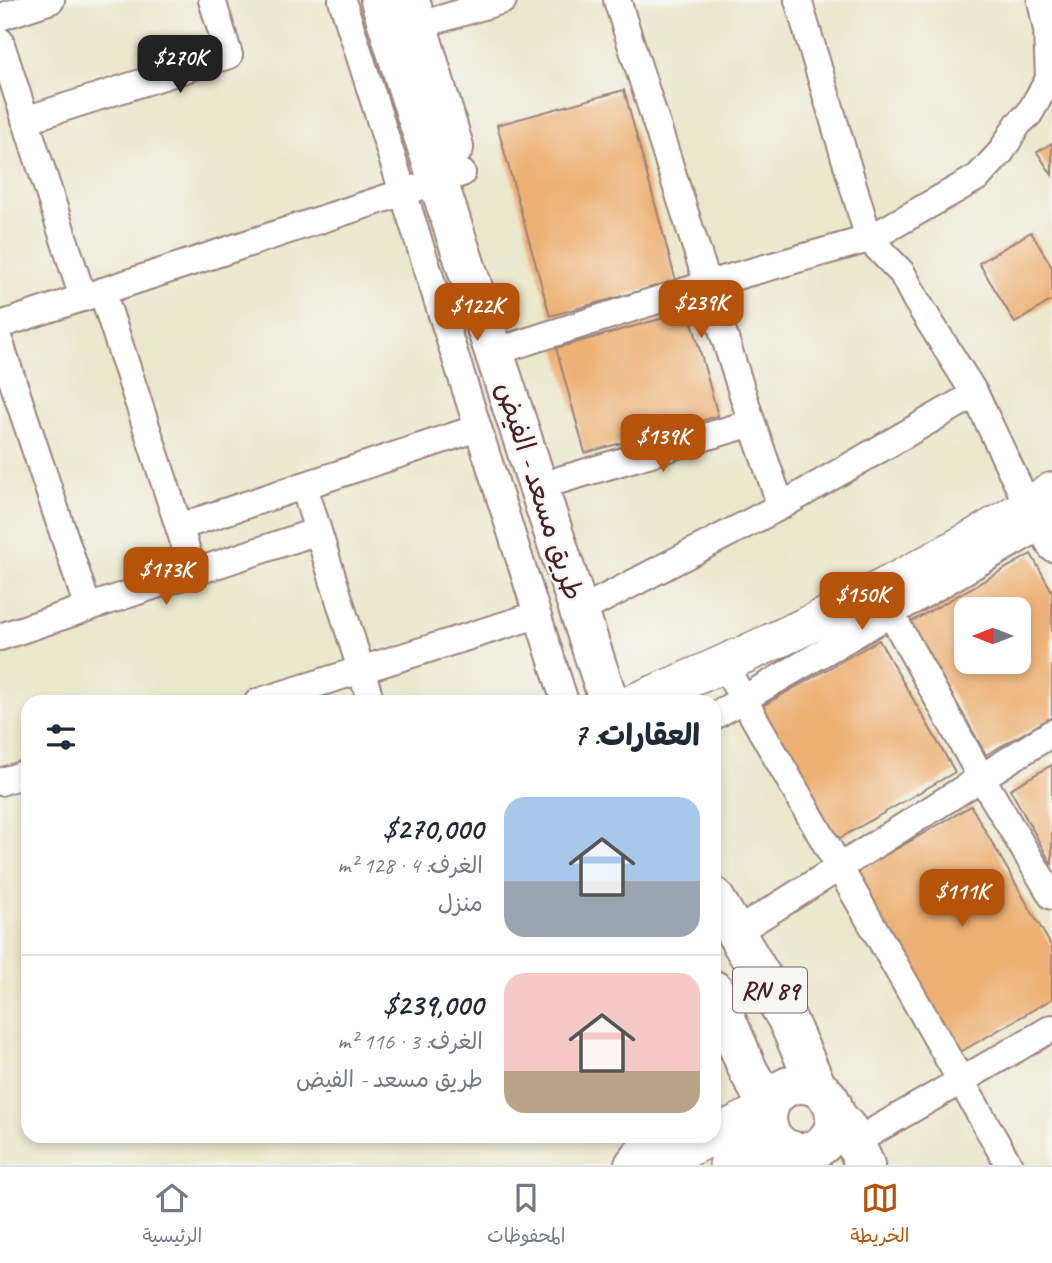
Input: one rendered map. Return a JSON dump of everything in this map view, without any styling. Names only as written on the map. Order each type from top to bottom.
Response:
[{"type":"main road","name":"طريق مسعد - الفيض","points":[[380,0],[435,182],[560,480],[597,602],[620,695]]},
{"type":"main road","name":"طريق مسعد - الفيض","points":[[414,13],[435,182]]},
{"type":"main road","name":"طريق مسعد - الفيض","points":[[506,348],[620,695]]},
{"type":"main road","name":"RN 89","points":[[721,909],[787,1019],[843,1127]]},
{"type":"main road","name":"RN 89","points":[[721,1014],[769,1108],[768,1127],[773,1137],[792,1154]]},
{"type":"main road","points":[[769,1108],[775,1095],[784,1088],[806,1083],[843,1127]]},
{"type":"main road","points":[[792,1154],[813,1150],[823,1144],[835,1125],[843,1127]]},
{"type":"main road","points":[[634,1165],[651,1143]]},
{"type":"street","points":[[0,16],[51,0]]},
{"type":"street","points":[[25,120],[229,55],[212,0]]},
{"type":"street","points":[[342,0],[435,182],[478,428],[563,695]]},
{"type":"street","points":[[414,13],[503,0]]},
{"type":"street","points":[[617,0],[752,424],[781,506]]},
{"type":"street","points":[[633,695],[724,665],[885,602],[1045,519],[975,394],[902,273],[869,239],[798,0]]},
{"type":"street","points":[[506,348],[708,284],[869,239],[978,177],[1001,152],[1018,124],[1029,114],[1050,79],[1047,30],[1041,0]]},
{"type":"street","points":[[0,41],[25,120],[194,573]]},
{"type":"street","points":[[0,325],[435,182]]},
{"type":"street","points":[[0,343],[88,608]]},
{"type":"street","points":[[597,602],[781,506],[975,394]]},
{"type":"street","points":[[560,480],[752,424]]},
{"type":"street","points":[[179,527],[478,428]]},
{"type":"street","points":[[304,486],[369,695]]},
{"type":"street","points":[[0,637],[318,531]]},
{"type":"street","points":[[721,712],[885,602]]},
{"type":"street","points":[[885,602],[981,777],[1052,896]]},
{"type":"street","points":[[281,695],[537,615]]},
{"type":"street","points":[[724,665],[1009,1165]]},
{"type":"street","points":[[735,933],[1052,733]]},
{"type":"street","points":[[0,782],[21,776]]},
{"type":"street","points":[[843,1127],[961,1081],[1052,1028]]},
{"type":"street","points":[[721,1131],[769,1108]]},
{"type":"street","points":[[654,1165],[697,1143]]},
{"type":"street","points":[[728,1165],[792,1154]]},
{"type":"building","points":[[624,90],[676,281],[550,316],[497,125]]},
{"type":"building","points":[[1052,143],[1052,175],[1037,152]]},
{"type":"building","points":[[1031,232],[1052,267],[1052,300],[1015,323],[979,263]]},
{"type":"building","points":[[689,311],[718,416],[585,453],[556,348]]},
{"type":"building","points":[[1031,554],[1052,591],[1052,717],[986,755],[911,622],[954,598],[954,674],[1031,674],[1031,597],[955,597]]},
{"type":"building","points":[[879,640],[955,772],[835,841],[759,708]]},
{"type":"building","points":[[1052,765],[1052,865],[1010,789]]},
{"type":"building","points":[[971,806],[1052,947],[1052,999],[957,1054],[853,874]]}]
